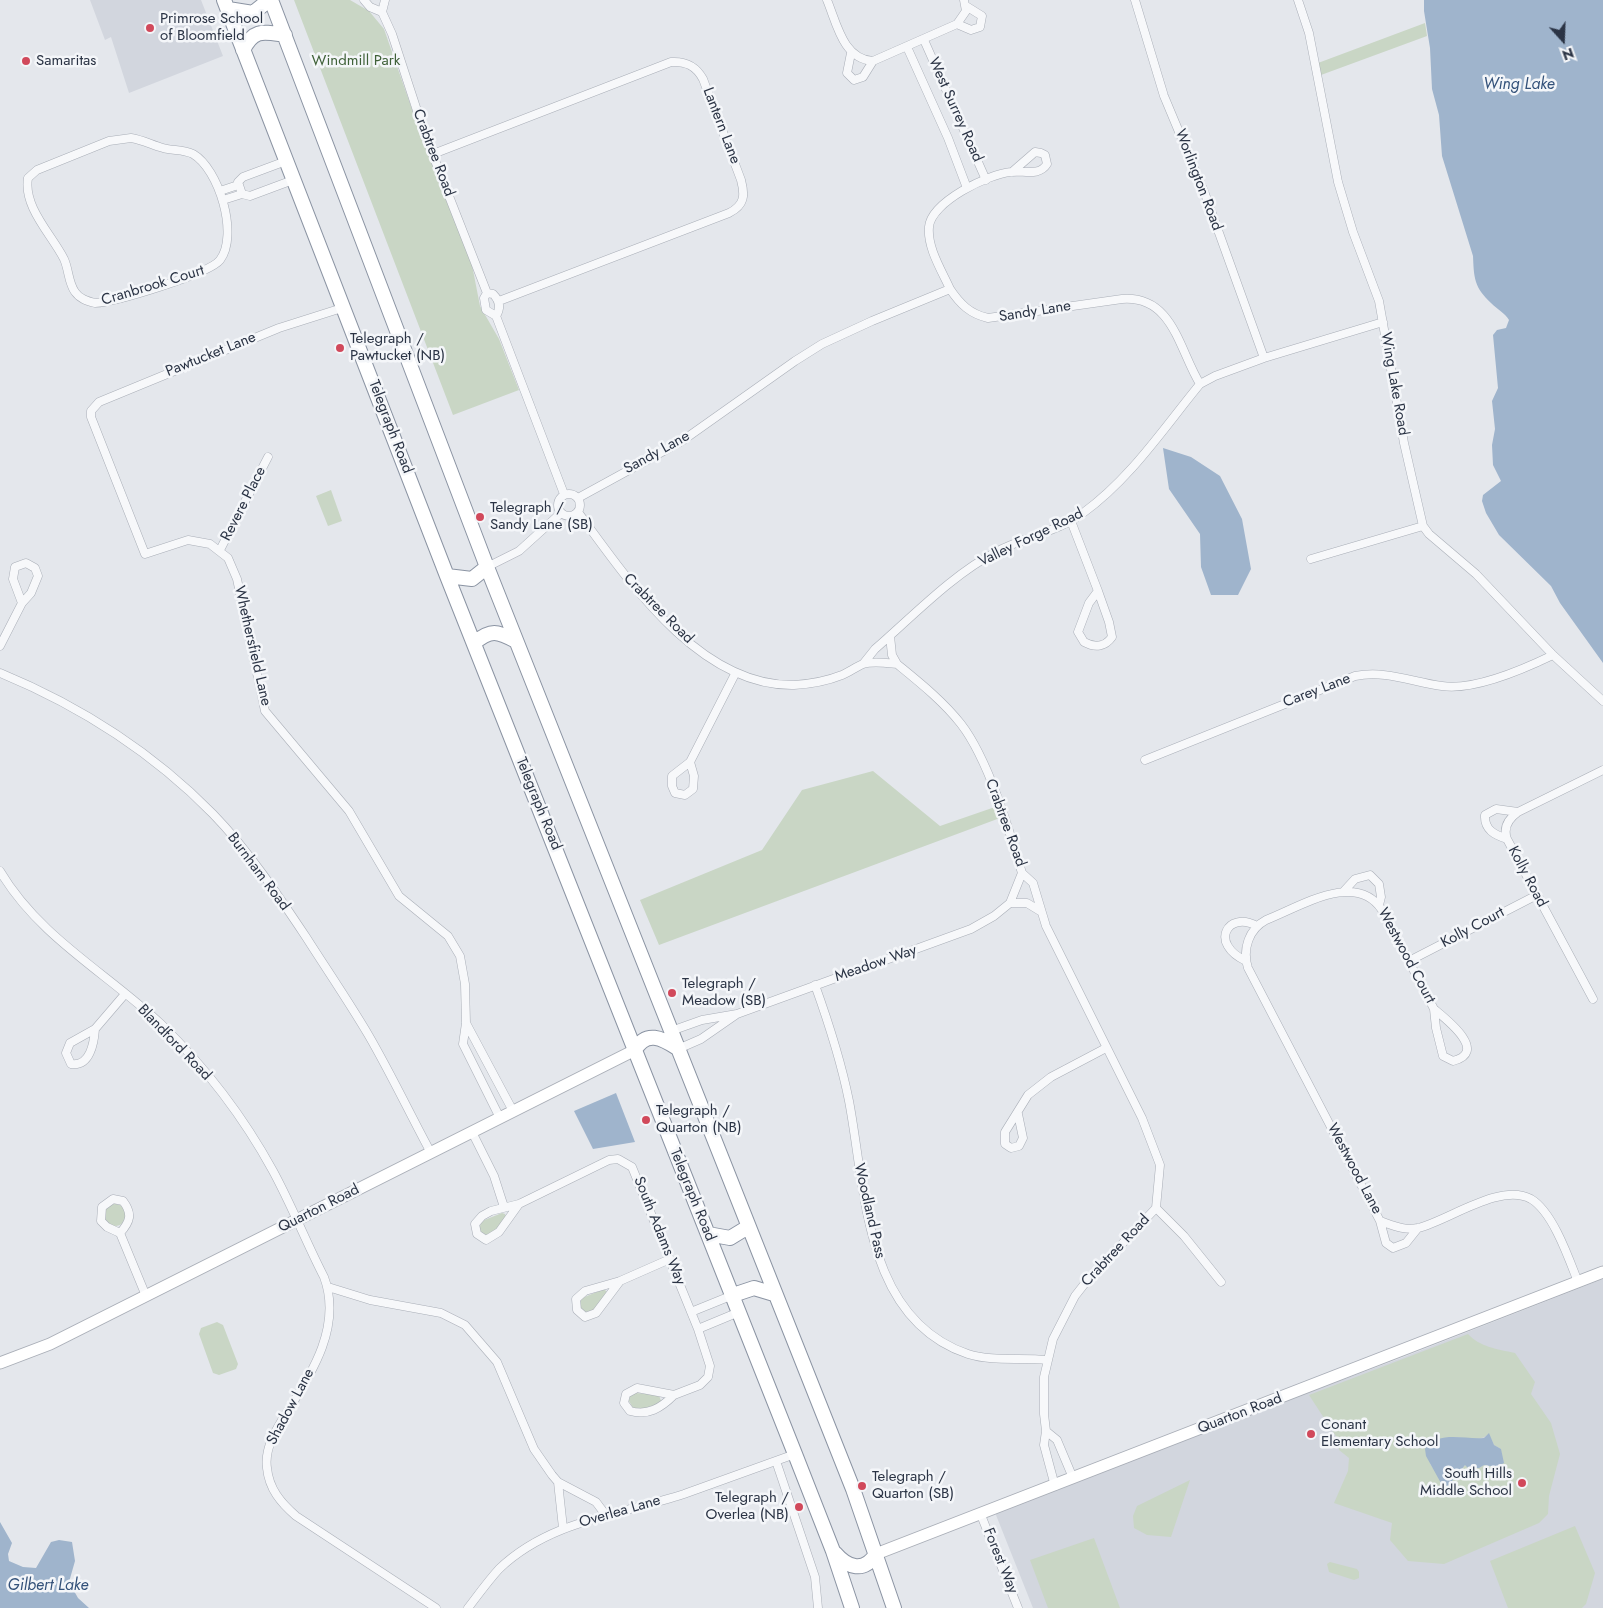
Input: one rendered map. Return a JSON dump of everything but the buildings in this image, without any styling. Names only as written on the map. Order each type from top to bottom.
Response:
[{"type":"highway","points":[[226,5],[253,13],[270,0],[285,35],[487,567],[853,1489],[894,1608]]},
{"type":"highway","name":"Telegraph Road","points":[[226,5],[447,576],[833,1551],[852,1608]]},
{"type":"highway","points":[[243,50],[248,39],[259,33],[285,35]]},
{"type":"highway","points":[[447,576],[472,579],[487,567]]},
{"type":"highway","points":[[474,643],[491,632],[502,634],[516,641]]},
{"type":"highway","points":[[635,1050],[644,1039],[654,1037],[663,1038],[678,1049]]},
{"type":"highway","points":[[708,1234],[730,1238],[748,1227]]},
{"type":"highway","points":[[733,1296],[754,1288],[774,1294]]},
{"type":"highway","points":[[833,1551],[843,1562],[856,1568],[868,1564],[876,1554]]},
{"type":"street","points":[[364,0],[370,7],[382,12],[386,0]]},
{"type":"street","points":[[827,0],[851,53],[860,59],[873,61],[863,77],[854,80],[847,73],[851,53]]},
{"type":"street","name":"Worlington Road","points":[[1135,0],[1164,96],[1205,194],[1264,358]]},
{"type":"street","name":"Wing Lake Road","points":[[1298,0],[1309,33],[1338,182],[1353,232],[1373,282],[1383,322],[1404,443],[1423,526]]},
{"type":"street","points":[[965,3],[982,16],[980,27],[971,30],[957,24],[964,16],[965,3]]},
{"type":"street","name":"Crabtree Road","points":[[382,12],[397,48],[433,154],[487,293],[484,298],[486,310],[496,316],[564,494]]},
{"type":"street","name":"West Surrey Road","points":[[873,61],[957,24]]},
{"type":"street","name":"West Surrey Road","points":[[924,40],[986,180]]},
{"type":"street","points":[[907,47],[938,115],[967,188]]},
{"type":"street","points":[[433,154],[672,62],[688,64],[693,55]]},
{"type":"street","name":"Lantern Lane","points":[[688,64],[696,68],[703,79],[741,180],[743,202]]},
{"type":"street","name":"Cranbrook Court","points":[[131,138],[193,154],[209,170],[220,191],[222,200],[226,240],[222,256],[215,265],[170,284],[95,304],[84,300],[72,287],[65,262],[43,228],[27,184],[31,173],[37,170],[109,141],[131,138]]},
{"type":"street","points":[[220,191],[238,185],[244,177],[286,160]]},
{"type":"street","points":[[950,289],[930,241],[929,227],[932,216],[967,188],[1012,172]]},
{"type":"street","points":[[222,200],[242,194],[250,196],[294,180]]},
{"type":"street","points":[[238,185],[242,194]]},
{"type":"street","points":[[499,301],[729,213],[743,202],[751,205]]},
{"type":"street","name":"Sandy Lane","points":[[578,498],[682,441],[822,344],[950,289],[963,306],[972,313],[988,318],[1122,298],[1143,300],[1157,308],[1169,321],[1200,384]]},
{"type":"street","points":[[487,293],[493,294],[499,301],[500,307],[496,316]]},
{"type":"street","name":"Pawtucket Lane","points":[[220,550],[199,541],[188,540],[145,554],[91,417],[91,411],[99,402],[278,328],[342,308]]},
{"type":"street","points":[[1200,384],[1215,376],[1264,358],[1383,322]]},
{"type":"street","name":"Valley Forge Road","points":[[864,664],[875,649],[980,561],[1008,546],[1071,521],[1097,502],[1123,478],[1200,384]]},
{"type":"street","name":"Revere Place","points":[[220,550],[268,457]]},
{"type":"street","points":[[564,494],[572,494],[578,498],[580,505],[578,512],[570,516],[561,513],[557,503],[564,494]]},
{"type":"street","name":"Crabtree Road","points":[[578,512],[618,570],[644,600],[680,634],[735,674],[769,683],[806,684],[832,678],[864,664],[897,664],[940,701],[961,724],[974,743],[986,770],[1022,873],[1033,883],[1040,910],[1060,955],[1142,1118],[1157,1153],[1160,1178],[1156,1208],[1105,1261],[1075,1296],[1053,1339],[1047,1360],[1043,1396],[1046,1431],[1045,1454],[1055,1486]]},
{"type":"street","points":[[487,567],[519,551],[561,513]]},
{"type":"street","points":[[1071,521],[1098,591],[1109,622],[1112,637],[1104,644],[1095,646],[1084,642],[1078,627],[1098,591]]},
{"type":"street","points":[[1311,559],[1423,526],[1429,534],[1476,574],[1553,655],[1603,701]]},
{"type":"street","name":"Whethersfield Lane","points":[[220,550],[228,558],[235,574],[265,711],[349,811],[399,896],[438,926],[455,946],[463,966],[466,1023],[463,1044],[500,1118]]},
{"type":"street","points":[[0,646],[22,603],[31,593],[38,576],[35,568],[26,563],[16,567],[13,573],[22,603]]},
{"type":"street","points":[[890,636],[892,655],[897,664]]},
{"type":"street","name":"Carey Lane","points":[[1145,760],[1355,676],[1390,675],[1444,687],[1458,687],[1485,681],[1553,655]]},
{"type":"street","name":"Burnham Road","points":[[0,673],[38,689],[96,721],[156,763],[214,815],[275,891],[344,996],[370,1039],[431,1153]]},
{"type":"street","points":[[690,762],[735,674]]},
{"type":"street","points":[[1507,839],[1492,833],[1487,828],[1485,815],[1496,809],[1518,812],[1603,770]]},
{"type":"street","name":"Kolly Road","points":[[1518,812],[1507,824],[1505,829],[1507,839],[1593,999]]},
{"type":"street","name":"Blandford Road","points":[[0,871],[14,894],[45,928],[161,1025],[221,1093],[273,1171],[295,1221]]},
{"type":"street","points":[[1022,873],[1010,903],[1027,904],[1040,910]]},
{"type":"street","points":[[1246,961],[1248,943],[1257,926],[1266,920],[1344,891],[1355,879],[1370,876],[1379,884],[1381,897],[1379,905]]},
{"type":"street","name":"Westwood Court","points":[[1344,891],[1363,893],[1379,905],[1434,1009],[1463,1036],[1467,1049],[1465,1055],[1459,1060],[1453,1062],[1443,1056],[1436,1028],[1434,1009]]},
{"type":"street","name":"Kolly Court","points":[[1409,961],[1537,895]]},
{"type":"street","name":"Meadow Way","points":[[671,1031],[702,1020],[737,1014],[958,935],[985,922],[1010,903]]},
{"type":"street","points":[[1246,961],[1230,949],[1225,941],[1224,934],[1234,924],[1251,923],[1257,926]]},
{"type":"street","name":"Westwood Lane","points":[[1246,961],[1380,1221],[1398,1227],[1418,1228],[1494,1198],[1522,1196],[1531,1199],[1544,1212],[1560,1239],[1578,1282]]},
{"type":"street","name":"Woodland Pass","points":[[815,985],[844,1076],[864,1201],[873,1239],[886,1276],[901,1304],[917,1323],[932,1335],[968,1354],[988,1358],[1047,1360]]},
{"type":"street","points":[[95,1029],[88,1058],[79,1064],[72,1064],[66,1053],[70,1043],[95,1029],[125,994]]},
{"type":"street","name":"Meadow Way","points":[[678,1049],[708,1035],[737,1014]]},
{"type":"street","name":"Whethersfield Lane","points":[[466,1023],[513,1111]]},
{"type":"street","points":[[1018,1114],[1024,1100],[1039,1085],[1106,1048]]},
{"type":"street","name":"Quarton Road","points":[[0,1363],[50,1344],[635,1050]]},
{"type":"street","points":[[472,1132],[494,1176],[504,1207]]},
{"type":"street","name":"South Adams Way","points":[[520,1204],[499,1232],[486,1240],[480,1238],[474,1229],[478,1219],[504,1207],[520,1204],[601,1163],[618,1159],[625,1162],[636,1173],[710,1360],[708,1377],[700,1385],[674,1395]]},
{"type":"street","points":[[120,1233],[130,1221],[129,1210],[123,1201],[113,1199],[102,1207],[100,1217],[107,1227],[120,1233],[146,1296]]},
{"type":"street","points":[[1156,1208],[1188,1240],[1221,1282]]},
{"type":"street","name":"Shadow Lane","points":[[295,1221],[328,1287],[330,1316],[320,1352],[277,1428],[268,1450],[267,1468],[271,1486],[280,1500],[296,1516],[436,1608]]},
{"type":"street","points":[[1380,1221],[1386,1243],[1393,1248],[1406,1243],[1418,1228]]},
{"type":"street","points":[[620,1281],[596,1313],[585,1316],[576,1310],[575,1302],[580,1294],[620,1281],[670,1259]]},
{"type":"street","name":"Quarton Road","points":[[876,1554],[981,1515],[1603,1272]]},
{"type":"street","points":[[328,1287],[384,1303],[442,1312],[465,1325],[497,1362],[534,1449],[558,1482],[596,1502],[605,1514]]},
{"type":"street","points":[[691,1312],[733,1296]]},
{"type":"street","points":[[698,1329],[739,1312]]},
{"type":"street","points":[[637,1388],[674,1395],[665,1403],[647,1413],[630,1412],[624,1403],[626,1394],[637,1388]]},
{"type":"street","points":[[1046,1431],[1057,1440],[1073,1478]]},
{"type":"street","name":"Overlea Lane","points":[[468,1608],[506,1563],[528,1546],[563,1528],[605,1514],[684,1494],[795,1454]]},
{"type":"street","points":[[776,1461],[815,1577],[818,1608]]},
{"type":"street","points":[[558,1482],[563,1528]]},
{"type":"street","name":"Forest Way","points":[[981,1515],[1018,1608]]},
{"type":"shaded area","points":[[90,0],[201,0],[223,56],[129,93],[111,37],[105,40]]},
{"type":"shaded area","name":"Conant Elementary School","points":[[1603,1279],[1603,1608],[1033,1608],[994,1510],[1401,1358]]},
{"type":"green space","name":"Windmill Park","points":[[294,0],[350,0],[369,11],[384,29],[414,115],[472,265],[480,306],[499,339],[519,390],[453,415]]},
{"type":"green space","points":[[1425,23],[1427,36],[1321,75],[1318,63]]},
{"type":"green space","points":[[331,490],[342,521],[328,526],[316,496]]},
{"type":"green space","points":[[873,771],[940,826],[995,807],[1000,818],[659,945],[640,900],[762,850],[802,790]]},
{"type":"green space","points":[[115,1204],[123,1207],[126,1215],[123,1223],[115,1226],[107,1223],[104,1215],[107,1207]]},
{"type":"green space","points":[[502,1213],[506,1217],[493,1233],[487,1235],[482,1233],[479,1228],[482,1221]]},
{"type":"green space","points":[[604,1289],[608,1293],[594,1310],[586,1312],[582,1310],[579,1303],[582,1298]]},
{"type":"green space","points":[[217,1322],[223,1325],[238,1364],[236,1369],[219,1375],[213,1373],[199,1334],[201,1328]]},
{"type":"green space","points":[[1468,1334],[1483,1345],[1515,1353],[1535,1382],[1531,1394],[1551,1423],[1560,1454],[1549,1496],[1548,1514],[1539,1523],[1444,1564],[1408,1561],[1390,1540],[1392,1523],[1334,1503],[1348,1471],[1349,1458],[1339,1450],[1339,1441],[1309,1395]],"holes":[[[1489,1434],[1494,1445],[1501,1449],[1490,1466],[1484,1465],[1479,1468],[1465,1465],[1453,1480],[1439,1480],[1438,1475],[1430,1464],[1454,1437],[1477,1439]]]},
{"type":"green space","points":[[636,1393],[659,1395],[661,1401],[650,1408],[633,1408],[629,1401],[630,1396]]},
{"type":"green space","points":[[1190,1480],[1171,1537],[1147,1535],[1134,1528],[1133,1516],[1137,1506]]},
{"type":"green space","points":[[1575,1526],[1595,1573],[1586,1604],[1582,1608],[1508,1608],[1490,1561]]},
{"type":"green space","points":[[1094,1538],[1120,1608],[1048,1608],[1030,1560]]},
{"type":"green space","points":[[1330,1562],[1357,1569],[1359,1578],[1354,1580],[1329,1572],[1327,1564]]},
{"type":"water","name":"Wing Lake","points":[[1424,0],[1603,0],[1603,663],[1560,603],[1551,586],[1499,535],[1486,513],[1482,501],[1483,495],[1501,481],[1493,465],[1492,445],[1495,429],[1492,401],[1498,388],[1493,335],[1497,330],[1506,328],[1509,320],[1485,297],[1478,287],[1473,256],[1442,156],[1439,115],[1432,89],[1430,48]]},
{"type":"water","points":[[1163,448],[1191,457],[1220,476],[1242,519],[1251,569],[1238,595],[1211,595],[1201,567],[1200,534],[1169,489]]},
{"type":"water","points":[[616,1093],[635,1142],[593,1149],[574,1111]]},
{"type":"water","points":[[1489,1433],[1494,1445],[1501,1449],[1504,1463],[1496,1467],[1484,1465],[1479,1468],[1468,1468],[1465,1465],[1448,1486],[1442,1485],[1426,1456],[1425,1449],[1430,1443],[1452,1437],[1484,1438]]},
{"type":"water","name":"Gilbert Lake","points":[[0,1522],[12,1543],[8,1554],[9,1561],[23,1567],[36,1568],[51,1542],[59,1540],[72,1542],[75,1561],[69,1582],[78,1598],[89,1608],[0,1608]]},
{"type":"place","name":"Primrose School of Bloomfield","points":[[150,28]]},
{"type":"place","name":"Samaritas","points":[[26,61]]},
{"type":"place","name":"Telegraph / Pawtucket (NB)","points":[[340,348]]},
{"type":"place","name":"Telegraph / Sandy Lane (SB)","points":[[480,517]]},
{"type":"place","name":"Telegraph / Meadow (SB)","points":[[672,993]]},
{"type":"place","name":"Telegraph / Quarton (NB)","points":[[646,1120]]},
{"type":"place","name":"Conant Elementary School","points":[[1311,1434]]},
{"type":"place","name":"South Hills Middle School","points":[[1522,1483]]},
{"type":"place","name":"Telegraph / Quarton (SB)","points":[[862,1486]]},
{"type":"place","name":"Telegraph / Overlea (NB)","points":[[799,1507]]}]
